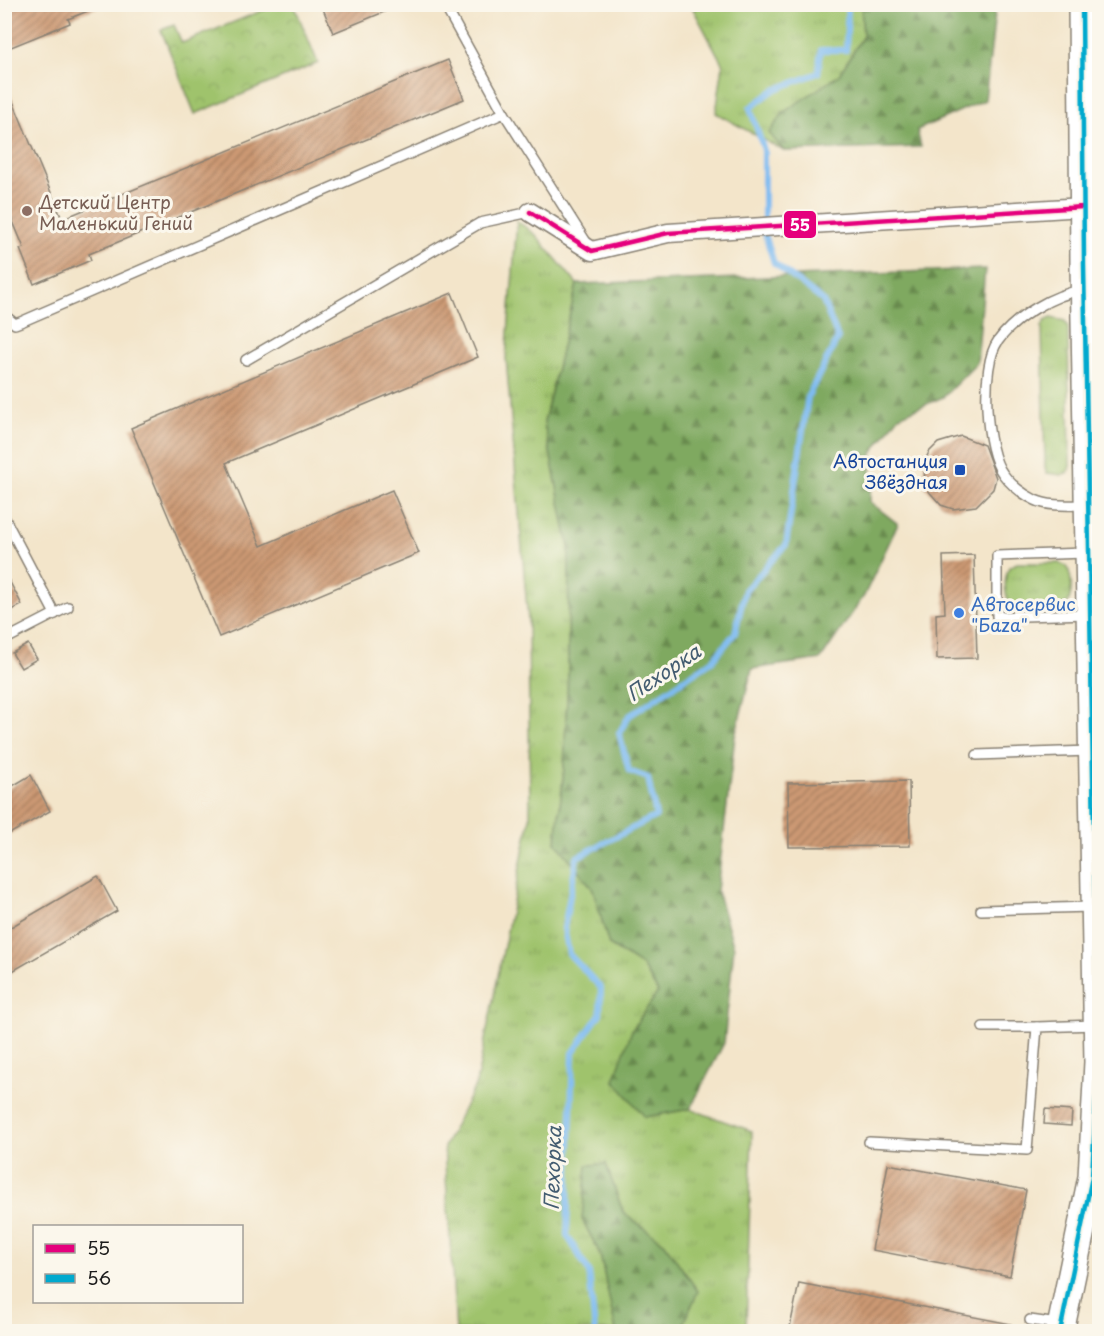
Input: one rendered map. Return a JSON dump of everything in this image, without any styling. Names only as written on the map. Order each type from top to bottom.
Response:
[{"type":"main road","points":[[1061,1328],[1092,1177],[1098,1062],[1097,816],[1093,751],[1088,505],[1093,390],[1084,290],[1083,207],[1087,134],[1082,4]]},
{"type":"street","points":[[530,212],[592,251],[668,233],[1083,207]]},
{"type":"lane","points":[[444,4],[504,113],[592,251]]},
{"type":"lane","points":[[4,315],[15,324],[23,321],[504,113]]},
{"type":"lane","points":[[246,360],[480,223],[530,212]]},
{"type":"lane","points":[[1084,290],[1040,304],[1019,322],[997,342],[987,378],[989,444],[1002,473],[1018,490],[1037,501],[1088,505]]},
{"type":"lane","points":[[5,518],[55,614]]},
{"type":"lane","points":[[1089,552],[997,556],[997,617],[1090,614]]},
{"type":"lane","points":[[4,640],[68,608]]},
{"type":"lane","points":[[977,755],[1093,751]]},
{"type":"lane","points":[[981,910],[1096,907]]},
{"type":"lane","points":[[983,1027],[1098,1025]]},
{"type":"lane","points":[[869,1142],[1027,1150],[1037,1027]]},
{"type":"lane","points":[[1030,1320],[1061,1328]]},
{"type":"green space","points":[[276,5],[294,5],[318,63],[195,114],[161,30],[174,25],[182,43]]},
{"type":"green space","points":[[691,5],[861,5],[863,36],[839,75],[784,112],[770,133],[784,151],[716,113],[723,65]]},
{"type":"green space","points":[[861,5],[996,5],[985,100],[917,130],[921,147],[784,151],[769,133],[784,112],[839,75],[863,36]]},
{"type":"green space","points":[[517,221],[536,235],[577,284],[544,422],[569,547],[568,674],[564,770],[556,842],[593,889],[609,945],[642,966],[658,992],[632,1030],[645,1117],[690,1109],[752,1131],[746,1331],[687,1331],[682,1328],[665,1244],[623,1212],[606,1164],[582,1219],[600,1254],[616,1331],[456,1331],[444,1147],[476,1084],[530,818],[528,621],[506,358]]},
{"type":"green space","points":[[985,269],[977,363],[943,397],[899,416],[872,453],[870,502],[898,524],[864,596],[821,659],[752,669],[735,736],[717,891],[734,947],[724,1043],[690,1109],[645,1117],[614,1080],[632,1030],[658,992],[642,966],[609,945],[593,889],[556,842],[564,770],[568,674],[569,547],[544,422],[577,284]]},
{"type":"green space","points":[[1051,318],[1065,321],[1068,327],[1070,466],[1068,472],[1062,475],[1047,473],[1045,467],[1042,327],[1045,321]]},
{"type":"green space","points":[[1017,563],[1059,563],[1067,566],[1071,584],[1068,603],[1039,609],[1010,604],[1005,586],[1006,576],[1009,567]]},
{"type":"green space","points":[[606,1164],[623,1212],[665,1244],[698,1291],[682,1328],[687,1331],[616,1331],[600,1254],[582,1219],[587,1165]]},
{"type":"building","points":[[4,4],[103,5],[68,19],[70,23],[4,50]]},
{"type":"building","points":[[321,4],[400,4],[401,5],[333,33]]},
{"type":"building","points":[[448,60],[464,99],[89,254],[91,260],[34,284],[20,249],[24,248],[4,200],[4,80],[62,219]]},
{"type":"building","points":[[452,293],[478,357],[226,463],[261,546],[392,490],[419,553],[219,637],[131,428]]},
{"type":"building","name":"Автостанция Звёздная","points":[[961,436],[984,445],[996,478],[993,489],[976,506],[953,509],[941,505],[925,487],[924,463],[929,452],[938,443]]},
{"type":"building","points":[[974,555],[977,658],[937,659],[936,614],[945,613],[943,556]]},
{"type":"building","points":[[4,571],[22,605],[4,614]]},
{"type":"building","points":[[28,644],[37,659],[21,668],[12,653]]},
{"type":"building","points":[[31,775],[50,811],[4,837],[4,791]]},
{"type":"building","points":[[909,781],[910,846],[789,847],[788,783]]},
{"type":"building","points":[[98,876],[117,911],[4,976],[4,931]]},
{"type":"building","points":[[1045,1109],[1072,1111],[1071,1126],[1044,1124]]},
{"type":"building","points":[[888,1164],[1026,1190],[1010,1276],[872,1250]]},
{"type":"building","points":[[799,1283],[1011,1324],[1010,1332],[789,1332]]},
{"type":"waterway","name":"Пехорка","points":[[595,1332],[589,1272],[567,1235],[573,1053],[600,1014],[601,988],[569,954],[564,928],[577,857],[656,816],[648,778],[629,771],[619,733],[629,716],[713,660],[735,633],[745,590],[786,545],[808,396],[838,338],[823,301],[774,263],[764,231],[764,150],[750,108],[774,90],[818,73],[821,50],[846,50],[848,4]]},
{"type":"transit line","name":"56","points":[[1060,1332],[1092,1177],[1098,1062],[1084,265],[1082,4]]},
{"type":"transit line","name":"55","points":[[530,212],[592,251],[668,233],[1083,207]]},
{"type":"place","name":"Детский Центр Маленький Гений","points":[[27,211]]},
{"type":"place","name":"Автостанция Звёздная","points":[[960,470]]},
{"type":"place","name":"Автосервис \"Баzа\"","points":[[959,613]]}]
